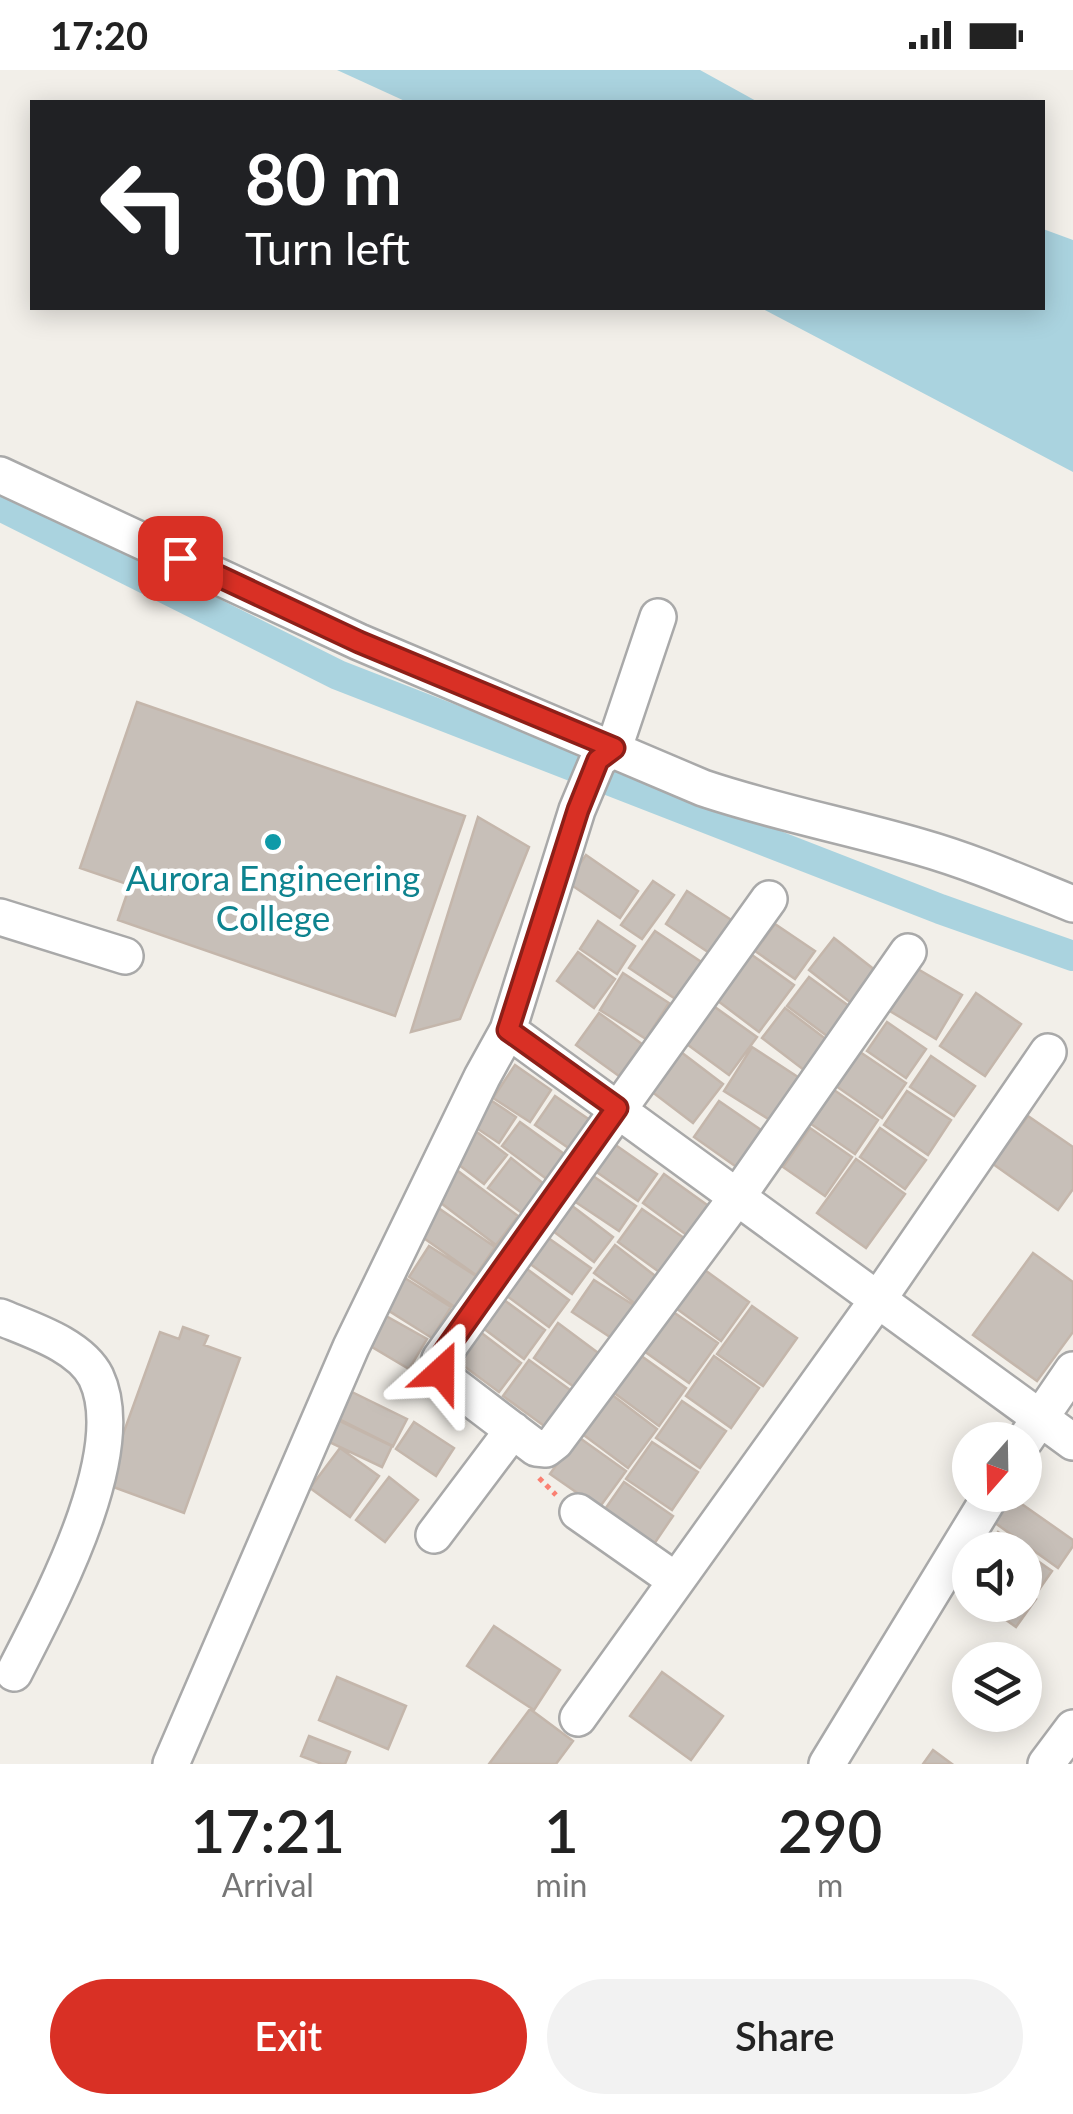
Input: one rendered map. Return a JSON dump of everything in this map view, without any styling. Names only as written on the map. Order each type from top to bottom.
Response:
[{"type":"street","points":[[0,475],[606,754],[750,804],[920,847],[1073,904]]},
{"type":"street","points":[[170,1764],[351,1347],[508,1030],[578,810],[606,754],[658,617]]},
{"type":"street","points":[[769,899],[440,1358],[441,1372],[452,1384],[525,1439],[546,1449],[737,1197],[908,952]]},
{"type":"street","points":[[0,917],[125,956]]},
{"type":"street","points":[[508,1030],[879,1298],[1024,1422]]},
{"type":"street","points":[[578,1718],[879,1298],[1048,1052]]},
{"type":"street","points":[[0,1317],[66,1345],[96,1376],[104,1412],[104,1454],[67,1569],[14,1674]]},
{"type":"street","points":[[1037,1422],[1073,1370]]},
{"type":"street","points":[[1042,1432],[1073,1442]]},
{"type":"street","points":[[434,1536],[525,1439]]},
{"type":"street","points":[[578,1512],[675,1580]]},
{"type":"street","points":[[827,1764],[981,1512]]},
{"type":"street","points":[[1046,1764],[1073,1728]]},
{"type":"path","points":[[525,1439],[541,1482],[578,1512]]},
{"type":"water","points":[[337,70],[700,70],[754,100],[403,100]]},
{"type":"water","points":[[1045,230],[1073,240],[1073,472],[765,310],[1045,310]]},
{"type":"building","name":"Aurora Engineering College","points":[[137,702],[465,816],[395,1016],[118,920],[130,885],[80,868]]},
{"type":"building","points":[[478,817],[529,847],[460,1019],[411,1032]]},
{"type":"building","points":[[586,855],[638,891],[620,918],[567,882]]},
{"type":"building","points":[[653,881],[674,895],[642,939],[621,925]]},
{"type":"building","points":[[687,891],[733,921],[711,954],[666,924]]},
{"type":"building","points":[[598,921],[635,946],[617,974],[580,949]]},
{"type":"building","points":[[775,924],[815,951],[795,979],[755,951]]},
{"type":"building","points":[[655,931],[703,963],[677,1000],[629,968]]},
{"type":"building","points":[[834,938],[880,974],[855,1006],[809,970]]},
{"type":"building","points":[[578,952],[615,979],[594,1008],[557,981]]},
{"type":"building","points":[[752,955],[794,985],[759,1032],[718,1001]]},
{"type":"building","points":[[916,968],[962,995],[936,1039],[890,1011]]},
{"type":"building","points":[[623,973],[669,1003],[646,1039],[600,1010]]},
{"type":"building","points":[[809,977],[853,1009],[831,1039],[787,1006]]},
{"type":"building","points":[[976,993],[1021,1024],[985,1076],[940,1046]]},
{"type":"building","points":[[712,1005],[757,1037],[729,1075],[684,1042]]},
{"type":"building","points":[[785,1008],[831,1043],[808,1073],[762,1038]]},
{"type":"building","points":[[599,1013],[642,1044],[619,1076],[576,1045]]},
{"type":"building","points":[[887,1022],[926,1049],[906,1078],[867,1051]]},
{"type":"building","points":[[752,1047],[798,1077],[770,1120],[724,1091]]},
{"type":"building","points":[[681,1052],[723,1084],[693,1123],[651,1091]]},
{"type":"building","points":[[860,1052],[906,1083],[882,1118],[836,1086]]},
{"type":"building","points":[[931,1056],[975,1086],[954,1116],[910,1087]]},
{"type":"building","points":[[515,1065],[551,1090],[530,1122],[493,1098]]},
{"type":"building","points":[[834,1090],[878,1120],[855,1154],[811,1124]]},
{"type":"building","points":[[907,1091],[951,1120],[928,1155],[884,1125]]},
{"type":"building","points":[[555,1096],[590,1120],[570,1149],[535,1125]]},
{"type":"building","points":[[486,1097],[516,1117],[499,1143],[469,1123]]},
{"type":"building","points":[[719,1101],[764,1132],[738,1168],[694,1137]]},
{"type":"building","points":[[1028,1116],[1073,1147],[1073,1189],[1058,1210],[993,1164]]},
{"type":"building","points":[[520,1122],[567,1156],[548,1180],[502,1146]]},
{"type":"building","points":[[810,1128],[852,1157],[825,1196],[783,1167]]},
{"type":"building","points":[[880,1128],[926,1160],[905,1189],[860,1157]]},
{"type":"building","points":[[473,1129],[507,1155],[484,1184],[450,1158]]},
{"type":"building","points":[[607,1139],[657,1174],[638,1201],[588,1166]]},
{"type":"building","points":[[511,1158],[544,1184],[522,1213],[488,1188]]},
{"type":"building","points":[[856,1159],[905,1194],[866,1248],[817,1213]]},
{"type":"building","points":[[454,1168],[518,1216],[496,1245],[433,1197]]},
{"type":"building","points":[[586,1171],[636,1206],[619,1231],[568,1197]]},
{"type":"building","points":[[664,1174],[710,1207],[688,1236],[643,1203]]},
{"type":"building","points":[[567,1202],[613,1237],[594,1262],[549,1228]]},
{"type":"building","points":[[437,1207],[495,1247],[476,1275],[418,1234]]},
{"type":"building","points":[[642,1209],[687,1240],[662,1274],[618,1242]]},
{"type":"building","points":[[544,1235],[591,1268],[572,1294],[526,1261]]},
{"type":"building","points":[[615,1245],[658,1278],[637,1305],[594,1273]]},
{"type":"building","points":[[429,1246],[476,1276],[455,1307],[409,1277]]},
{"type":"building","points":[[1033,1253],[1073,1282],[1073,1332],[1037,1381],[973,1335]]},
{"type":"building","points":[[523,1266],[569,1300],[549,1327],[503,1293]]},
{"type":"building","points":[[702,1268],[749,1302],[721,1341],[673,1306]]},
{"type":"building","points":[[405,1278],[451,1307],[432,1338],[386,1309]]},
{"type":"building","points":[[594,1280],[635,1306],[613,1339],[572,1312]]},
{"type":"building","points":[[500,1297],[545,1330],[524,1359],[479,1325]]},
{"type":"building","points":[[752,1306],[797,1338],[763,1386],[717,1354]]},
{"type":"building","points":[[669,1309],[718,1343],[689,1383],[641,1349]]},
{"type":"building","points":[[379,1312],[427,1339],[409,1369],[362,1341]]},
{"type":"building","points":[[558,1323],[601,1355],[577,1389],[534,1358]]},
{"type":"building","points":[[183,1327],[208,1336],[204,1345],[240,1358],[184,1513],[105,1484],[160,1332],[179,1339]]},
{"type":"building","points":[[475,1328],[521,1363],[499,1392],[453,1358]]},
{"type":"building","points":[[640,1355],[686,1388],[659,1426],[613,1392]]},
{"type":"building","points":[[714,1356],[759,1388],[731,1428],[686,1396]]},
{"type":"building","points":[[529,1360],[573,1392],[547,1428],[503,1396]]},
{"type":"building","points":[[352,1392],[407,1419],[393,1446],[339,1419]]},
{"type":"building","points":[[611,1394],[657,1429],[628,1468],[581,1433]]},
{"type":"building","points":[[682,1401],[726,1431],[700,1468],[656,1438]]},
{"type":"building","points":[[338,1420],[392,1446],[382,1467],[327,1441]]},
{"type":"building","points":[[414,1422],[454,1448],[436,1476],[396,1449]]},
{"type":"building","points":[[577,1436],[626,1471],[599,1508],[550,1474]]},
{"type":"building","points":[[652,1442],[698,1472],[672,1510],[626,1479]]},
{"type":"building","points":[[340,1448],[379,1476],[350,1517],[310,1488]]},
{"type":"building","points":[[389,1477],[418,1500],[385,1542],[356,1520]]},
{"type":"building","points":[[624,1482],[673,1516],[652,1547],[603,1512]]},
{"type":"building","points":[[997,1512],[1033,1512],[1073,1540],[1073,1546],[1058,1568],[1042,1557],[1042,1532],[1008,1532],[991,1520]]},
{"type":"building","points":[[1042,1564],[1052,1571],[1042,1585]]},
{"type":"building","points":[[494,1626],[560,1670],[534,1710],[467,1666]]},
{"type":"building","points":[[662,1672],[723,1716],[691,1760],[630,1716]]},
{"type":"building","points":[[337,1677],[406,1706],[388,1749],[319,1720]]},
{"type":"building","points":[[530,1709],[573,1741],[556,1764],[489,1764]]},
{"type":"building","points":[[309,1736],[350,1752],[345,1764],[322,1764],[301,1756]]},
{"type":"building","points":[[933,1750],[952,1764],[923,1764]]},
{"type":"waterway","points":[[0,506],[338,675],[940,909],[1073,956]]},
{"type":"place","name":"Aurora Engineering College","points":[[273,842]]},
{"type":"route","points":[[180,558],[359,642],[614,748],[598,760],[578,810],[508,1030],[617,1108],[440,1358],[441,1372]]}]
